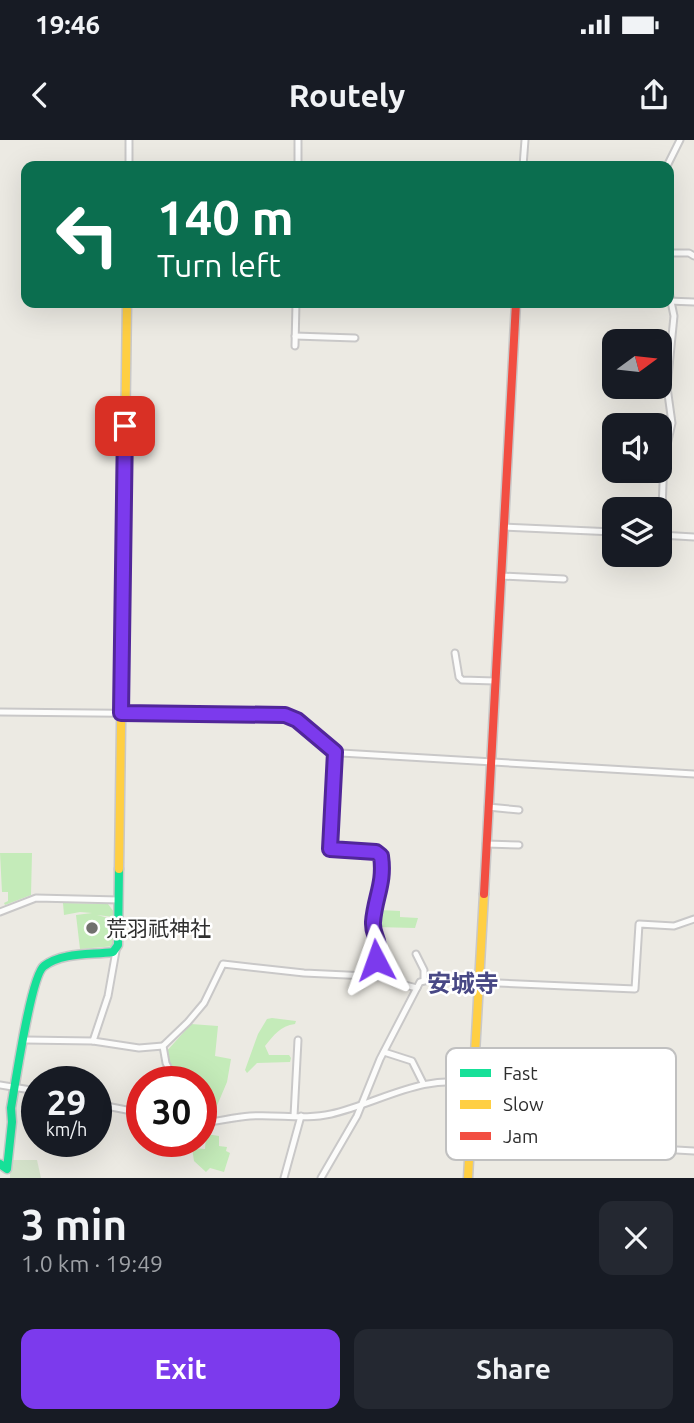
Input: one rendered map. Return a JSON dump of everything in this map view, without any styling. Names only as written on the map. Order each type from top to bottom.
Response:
[{"type":"street","points":[[129,140],[129,161]]},
{"type":"street","points":[[298,140],[298,161]]},
{"type":"street","points":[[523,161],[525,140]]},
{"type":"street","points":[[670,161],[680,140]]},
{"type":"street","points":[[674,253],[689,253],[694,256]]},
{"type":"street","points":[[674,301],[694,302]]},
{"type":"street","points":[[93,1041],[108,996],[118,945],[127,308]]},
{"type":"street","points":[[295,346],[296,308]]},
{"type":"street","points":[[475,1048],[516,308]]},
{"type":"street","points":[[662,497],[664,458],[672,423],[667,387],[674,316],[672,308]]},
{"type":"street","points":[[295,336],[355,338]]},
{"type":"street","points":[[504,527],[602,531]]},
{"type":"street","points":[[672,536],[694,537]]},
{"type":"street","points":[[501,576],[564,579]]},
{"type":"street","points":[[455,653],[459,677],[462,680],[495,681]]},
{"type":"street","points":[[0,712],[285,715],[297,720],[335,752],[407,759],[694,774]]},
{"type":"street","points":[[335,752],[330,849],[376,852],[381,856],[384,876],[373,925],[379,943],[374,976]]},
{"type":"street","points":[[488,807],[519,810]]},
{"type":"street","points":[[486,844],[519,845]]},
{"type":"street","points":[[0,912],[31,899],[119,900]]},
{"type":"street","points":[[424,980],[635,989],[639,924],[674,926],[694,919]]},
{"type":"street","points":[[5,1170],[12,1122],[11,1108],[39,970],[54,960],[116,951]]},
{"type":"street","points":[[321,1178],[361,1106],[384,1052],[417,988],[424,980],[424,970],[416,954]]},
{"type":"street","points":[[25,1040],[93,1041],[139,1048],[163,1046],[204,1003],[223,964],[291,972],[393,978],[417,988]]},
{"type":"street","points":[[284,1178],[297,1116],[298,1040]]},
{"type":"street","points":[[163,1046],[168,1066]]},
{"type":"street","points":[[384,1052],[412,1061],[423,1083]]},
{"type":"street","points":[[217,1120],[252,1115],[323,1115],[361,1106],[423,1083],[446,1082]]},
{"type":"street","points":[[0,1085],[21,1088]]},
{"type":"street","points":[[676,1150],[694,1151]]},
{"type":"street","points":[[468,1178],[469,1160]]},
{"type":"green space","points":[[0,853],[32,853],[31,895],[5,905],[8,892],[2,892]]},
{"type":"green space","points":[[63,903],[108,904],[114,917],[97,915],[116,920],[115,946],[80,949],[76,915],[92,913],[64,915]]},
{"type":"green space","points":[[378,910],[400,911],[400,917],[418,918],[415,928],[375,927]]},
{"type":"green space","points":[[267,1019],[296,1021],[278,1032],[265,1046],[269,1055],[289,1055],[290,1062],[257,1063],[247,1073],[245,1070],[258,1034]]},
{"type":"green space","points":[[191,1024],[218,1026],[215,1056],[231,1059],[227,1082],[217,1106],[217,1066],[169,1066],[166,1052]]},
{"type":"green space","points":[[217,1136],[219,1146],[227,1147],[226,1151],[230,1153],[224,1172],[210,1168],[206,1172],[194,1161],[193,1157],[217,1157]]},
{"type":"green space","points":[[10,1160],[37,1160],[41,1178],[10,1178]]},
{"type":"traffic: fast","points":[[0,1164],[7,1169],[11,1108],[29,1009],[39,974],[44,966],[59,958],[113,952],[118,945],[119,869]]},
{"type":"traffic: slow","points":[[119,869],[127,308]]},
{"type":"traffic: slow","points":[[475,1048],[484,894]]},
{"type":"traffic: slow","points":[[468,1178],[469,1160]]},
{"type":"traffic: jam","points":[[484,894],[516,308]]},
{"type":"place","name":"荒羽祇神社","points":[[92,928]]},
{"type":"district","name":"安城寺","points":[[463,983]]},
{"type":"route","points":[[125,426],[121,713],[285,715],[297,720],[335,752],[330,849],[376,852],[381,856],[384,876],[373,925],[379,943],[376,960]]}]
